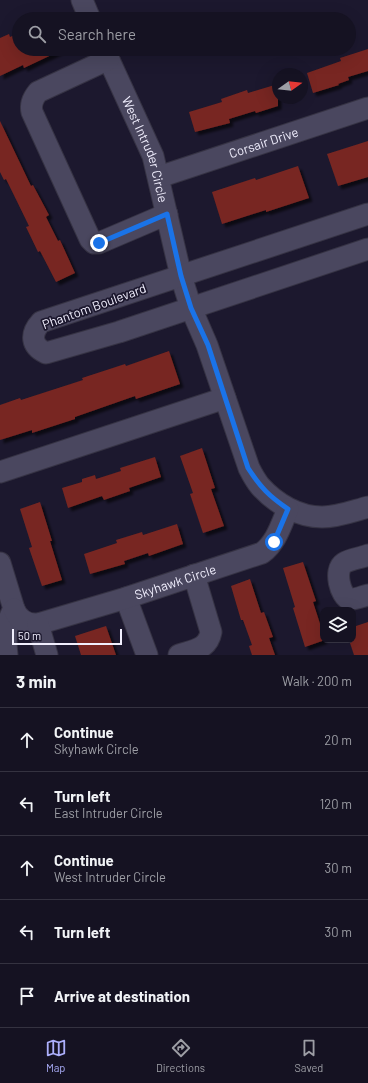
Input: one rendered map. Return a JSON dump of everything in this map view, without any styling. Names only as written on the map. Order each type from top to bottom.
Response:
[{"type":"street","points":[[82,0],[87,12]]},
{"type":"street","points":[[103,56],[38,92],[33,99],[31,108],[32,112],[90,239],[94,243],[99,243],[167,214]]},
{"type":"street","name":"West Intruder Circle","points":[[108,56],[153,156],[181,276],[191,308],[208,345],[248,468],[259,485],[271,497],[288,509],[306,515],[322,517],[335,516],[368,507]]},
{"type":"street","name":"Corsair Drive","points":[[159,177],[368,108]]},
{"type":"street","name":"Phantom Boulevard","points":[[368,214],[41,322],[33,335],[34,342],[39,350],[46,353],[119,332],[368,249]]},
{"type":"street","points":[[0,472],[225,398]]},
{"type":"street","name":"Skyhawk Circle","points":[[38,624],[126,598],[262,553],[274,542],[288,509]]},
{"type":"street","points":[[368,555],[344,563],[339,568],[338,575],[344,596],[349,599],[353,599],[368,595]]},
{"type":"street","points":[[0,563],[17,616],[25,622],[38,624],[47,655]]},
{"type":"street","points":[[179,655],[205,646],[210,640],[211,632],[194,575]]},
{"type":"street","points":[[126,598],[147,655]]},
{"type":"street","points":[[7,655],[5,638],[7,623],[14,609]]},
{"type":"building","points":[[9,34],[10,37],[12,36],[12,56],[49,56],[24,68],[23,65],[0,76],[0,38]]},
{"type":"building","points":[[368,49],[368,71],[348,77],[349,80],[338,84],[339,85],[313,93],[308,73],[341,61],[340,58],[346,56],[356,56],[356,53]]},
{"type":"building","points":[[272,86],[272,104],[278,104],[278,106],[229,119],[230,123],[195,132],[189,112],[222,102],[221,99],[247,90],[248,93]]},
{"type":"building","points":[[0,121],[31,186],[33,185],[49,215],[46,217],[58,241],[60,240],[75,273],[56,282],[40,251],[38,252],[26,227],[29,226],[6,179],[4,180],[0,172]]},
{"type":"building","points":[[368,141],[368,177],[338,186],[327,154]]},
{"type":"building","points":[[298,166],[309,198],[222,224],[212,192],[255,178],[256,180]]},
{"type":"building","points":[[169,351],[180,384],[136,399],[135,396],[75,417],[75,419],[32,433],[32,430],[0,440],[0,405],[20,398],[21,400],[83,380],[82,378],[125,364],[126,366]]},
{"type":"building","points":[[202,448],[215,488],[211,489],[224,526],[203,533],[190,494],[193,493],[180,456]]},
{"type":"building","points":[[155,457],[161,477],[129,488],[130,491],[104,500],[102,496],[68,508],[62,488],[82,482],[82,479],[95,475],[96,479],[121,471],[120,468]]},
{"type":"building","points":[[40,502],[62,580],[42,586],[29,548],[32,547],[20,509]]},
{"type":"building","points":[[177,524],[183,544],[149,556],[148,553],[124,561],[125,564],[90,574],[84,554],[117,543],[116,540],[142,532],[143,535]]},
{"type":"building","points":[[303,562],[316,601],[313,602],[320,624],[320,642],[305,647],[283,568]]},
{"type":"building","points":[[250,579],[261,613],[264,612],[273,637],[269,638],[275,655],[252,655],[249,646],[252,645],[243,620],[241,620],[231,586]]},
{"type":"building","points":[[368,622],[368,655],[354,655],[350,643],[356,643],[356,626]]},
{"type":"building","points":[[106,626],[116,655],[81,655],[75,636]]},
{"type":"route","points":[[99,243],[167,214],[181,276],[191,308],[208,345],[248,468],[259,485],[271,497],[288,509],[274,542]]}]
